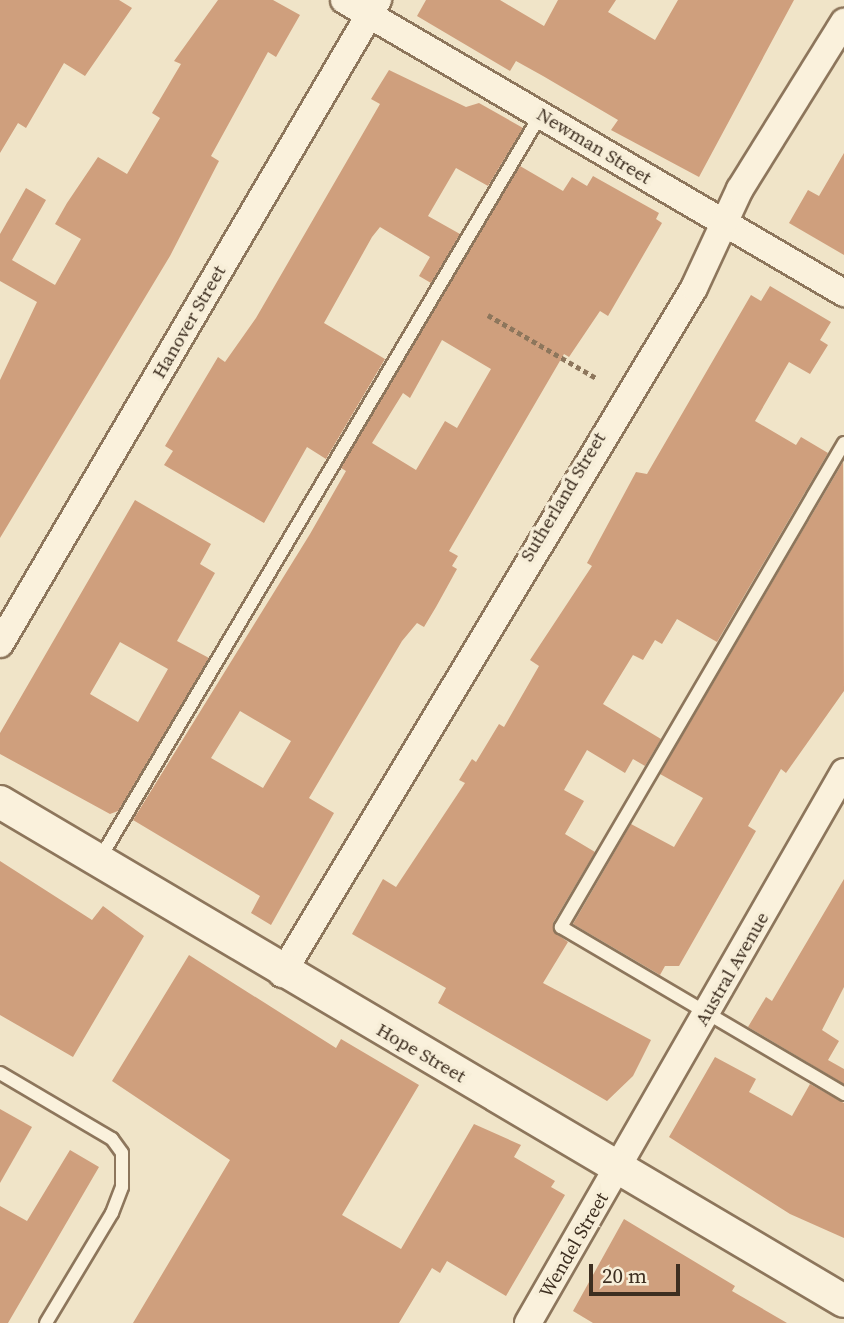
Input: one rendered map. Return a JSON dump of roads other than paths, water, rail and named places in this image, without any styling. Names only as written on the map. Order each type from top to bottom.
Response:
[{"type":"street","name":"Newman Street","points":[[344,0],[373,7],[541,114],[844,293]]},
{"type":"street","name":"Hanover Street","points":[[0,644],[373,7]]},
{"type":"street","name":"Sutherland Street","points":[[282,974],[694,288],[725,223],[844,22]]},
{"type":"street","name":"Austral Avenue","points":[[619,1167],[844,772]]},
{"type":"street","name":"Hope Street","points":[[0,802],[282,974],[619,1167],[844,1301]]},
{"type":"street","name":"Wendel Street","points":[[532,1322],[619,1167]]},
{"type":"lane","points":[[99,860],[541,114]]},
{"type":"lane","points":[[844,443],[561,926],[844,1094]]},
{"type":"lane","points":[[0,1073],[112,1139],[121,1153],[122,1187],[112,1213],[46,1323]]}]
